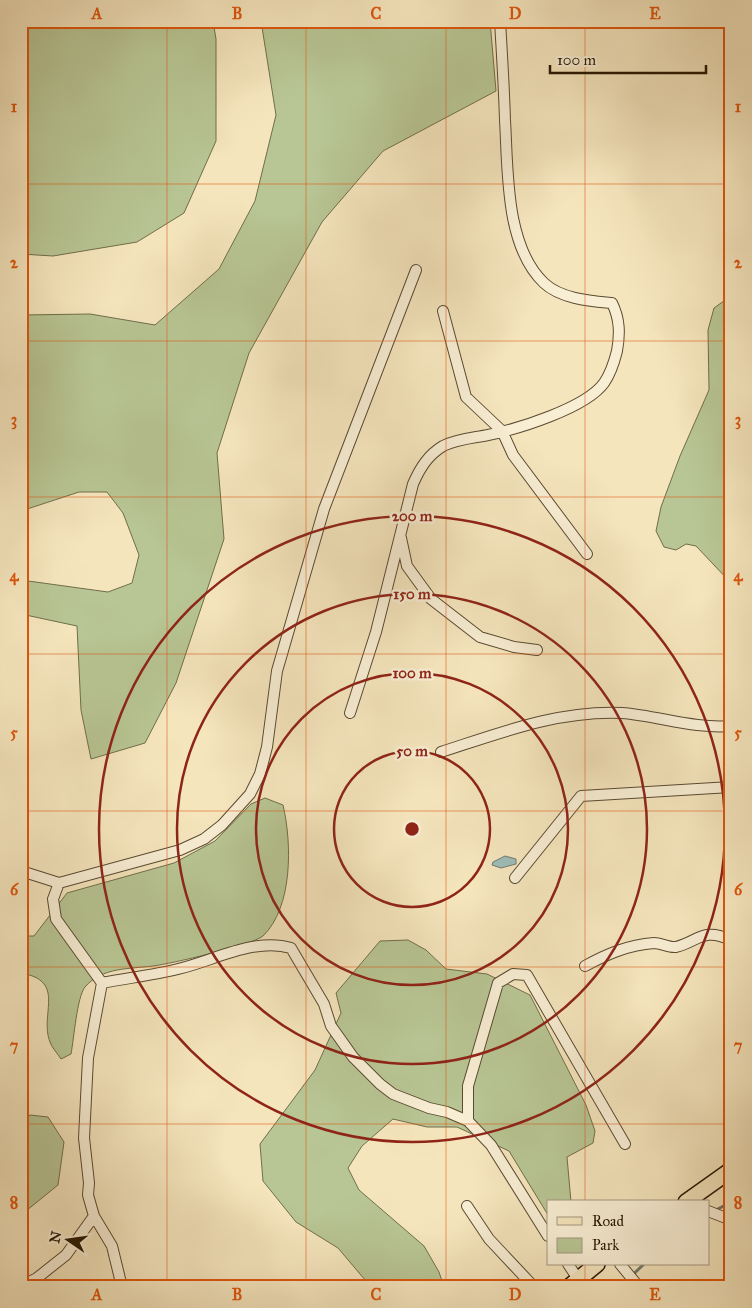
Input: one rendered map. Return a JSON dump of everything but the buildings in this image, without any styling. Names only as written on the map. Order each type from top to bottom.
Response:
[{"type":"main road","points":[[690,1200],[731,1170]]},
{"type":"main road","points":[[574,1283],[595,1266]]},
{"type":"street","points":[[350,712],[376,632],[413,484],[421,467],[429,457],[454,441],[536,422],[574,406],[603,384],[614,366],[620,318],[612,304],[581,300],[545,285],[529,266],[518,239],[511,202],[500,21]]},
{"type":"street","points":[[21,871],[59,883],[180,850],[204,839],[222,825],[250,794],[260,774],[267,747],[278,671],[324,509],[416,270]]},
{"type":"street","points":[[443,311],[466,397],[502,431],[513,455],[587,554]]},
{"type":"street","points":[[400,535],[407,566],[431,599],[480,637],[514,647],[537,650]]},
{"type":"street","points":[[441,752],[528,724],[579,714],[640,715],[710,728],[731,726]]},
{"type":"street","points":[[516,878],[581,796],[731,787]]},
{"type":"street","points":[[59,883],[53,899],[56,919],[102,983],[88,1058],[84,1138],[89,1183],[88,1195],[94,1216],[112,1246],[122,1287]]},
{"type":"street","points":[[585,966],[614,951],[647,944],[659,943],[676,946],[696,937],[710,935],[731,940]]},
{"type":"street","points":[[102,983],[178,969],[250,948],[281,945],[291,948],[324,1004],[331,1026],[353,1057],[393,1094],[468,1121],[491,1145],[547,1234]]},
{"type":"street","points":[[468,1121],[468,1086],[498,983],[513,974],[527,976],[625,1144]]},
{"type":"street","points":[[467,1206],[489,1239],[534,1287]]},
{"type":"street","points":[[711,1212],[731,1220]]},
{"type":"street","points":[[21,1286],[37,1278],[66,1255],[94,1216]]},
{"type":"street","points":[[569,1266],[574,1283]]},
{"type":"street","points":[[626,1272],[639,1287]]},
{"type":"green space","points":[[21,21],[213,21],[216,39],[216,141],[184,213],[137,242],[53,256],[21,254]]},
{"type":"green space","points":[[261,21],[490,21],[496,91],[383,151],[322,222],[249,353],[217,453],[224,539],[176,683],[145,743],[91,759],[81,710],[77,626],[21,614],[21,580],[108,592],[132,583],[139,555],[123,513],[107,492],[79,492],[21,511],[21,315],[90,314],[155,325],[219,269],[255,201],[276,115]]},
{"type":"green space","points":[[731,296],[731,583],[696,546],[686,544],[676,550],[664,547],[656,531],[661,507],[680,456],[709,390],[708,330],[714,308]]},
{"type":"green space","points":[[265,798],[283,805],[288,837],[289,856],[285,892],[273,924],[263,936],[244,944],[176,962],[108,972],[92,980],[85,987],[80,999],[71,1054],[61,1059],[51,1044],[47,1031],[49,1000],[47,991],[43,983],[35,977],[21,973],[21,936],[34,936],[67,893],[174,863],[215,841],[251,804]]},
{"type":"green space","points":[[408,940],[426,950],[446,969],[487,974],[530,995],[586,1105],[595,1131],[593,1143],[567,1157],[571,1200],[547,1200],[547,1213],[509,1151],[457,1127],[427,1127],[393,1119],[362,1146],[348,1168],[359,1190],[424,1246],[439,1272],[444,1287],[371,1287],[338,1248],[296,1222],[263,1181],[260,1144],[315,1070],[341,1013],[336,993],[380,941]]},
{"type":"green space","points":[[30,1115],[48,1117],[64,1142],[58,1185],[21,1215],[21,1126]]},
{"type":"water","points":[[505,856],[516,859],[516,864],[501,868],[492,865],[493,862]]},
{"type":"waterway","points":[[716,1210],[731,1202]]},
{"type":"waterway","points":[[620,1287],[642,1266]]}]
